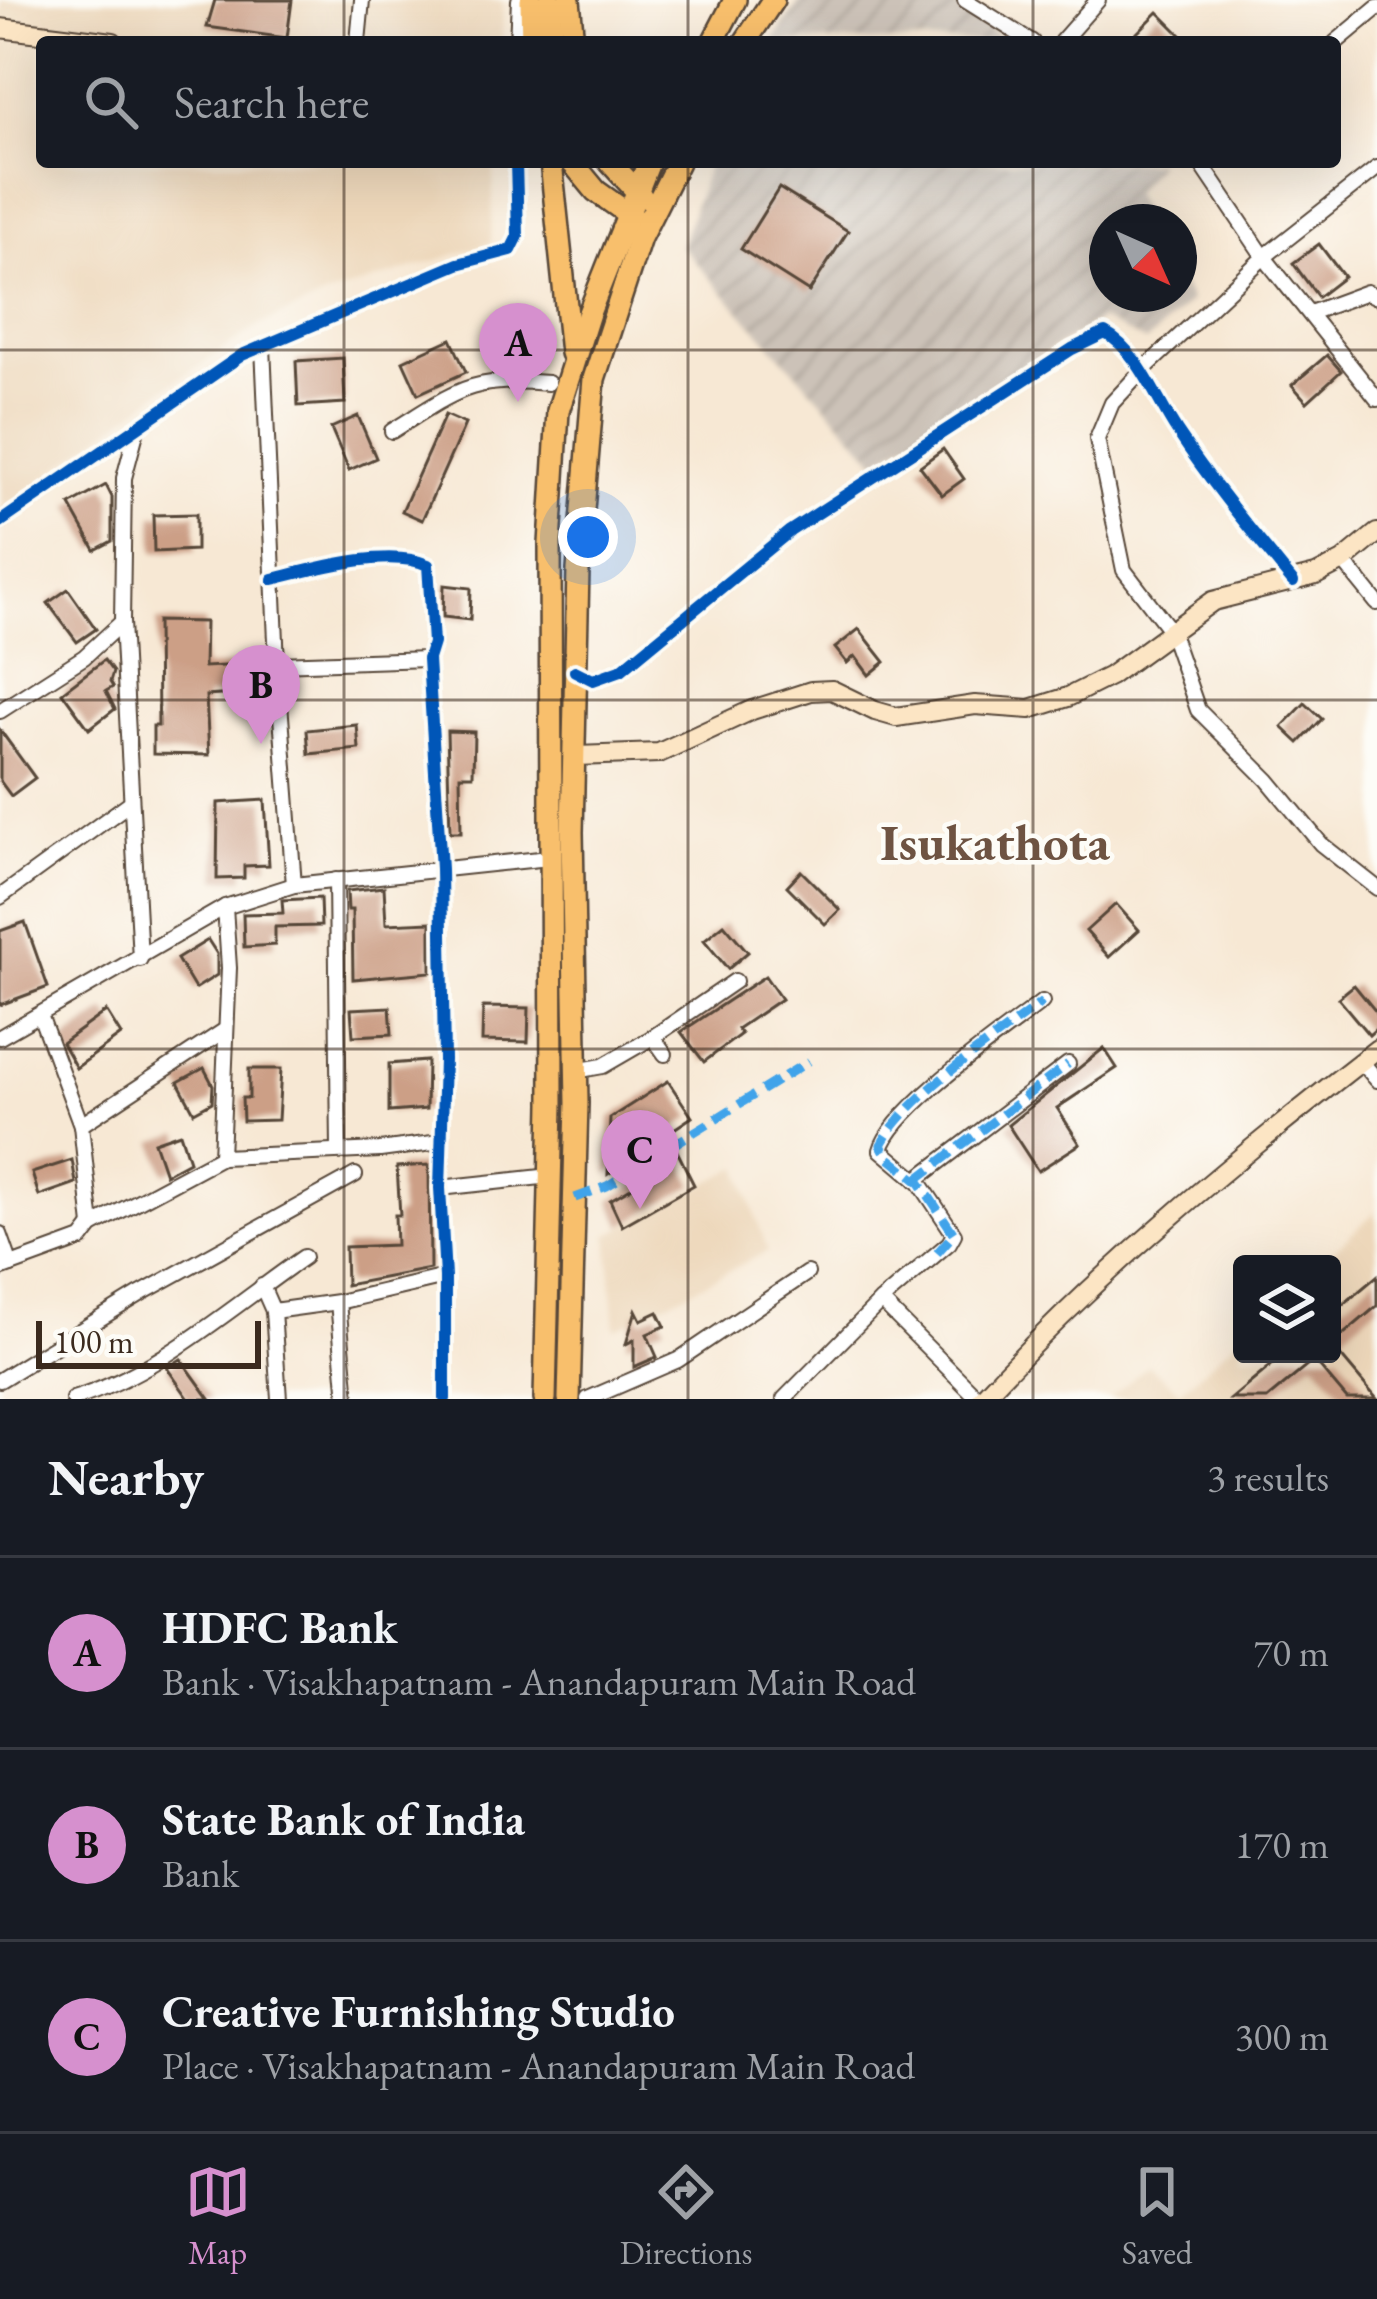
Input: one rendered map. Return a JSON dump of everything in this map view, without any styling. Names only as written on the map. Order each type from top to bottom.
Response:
[{"type":"main road","points":[[531,0],[532,36]]},
{"type":"main road","points":[[550,0],[551,36]]},
{"type":"main road","points":[[569,0],[572,36]]},
{"type":"main road","points":[[716,36],[735,0]]},
{"type":"main road","points":[[749,36],[773,0]]},
{"type":"main road","points":[[552,168],[572,365]]},
{"type":"main road","points":[[577,168],[596,190],[641,210]]},
{"type":"main road","points":[[614,168],[641,210]]},
{"type":"main road","points":[[569,1399],[578,1103],[572,832],[578,570],[594,379],[641,210],[648,168]]},
{"type":"main road","points":[[545,1399],[551,1176],[550,544],[558,412],[572,365],[641,210],[673,168]]},
{"type":"street","points":[[359,36],[362,0]]},
{"type":"street","points":[[518,36],[520,0]]},
{"type":"street","points":[[965,0],[1023,36]]},
{"type":"street","points":[[1066,36],[1098,0]]},
{"type":"street","points":[[1341,39],[1377,8]]},
{"type":"street","points":[[0,28],[65,36]]},
{"type":"street","points":[[0,522],[242,355],[458,264],[512,250],[518,236],[516,168]]},
{"type":"street","points":[[1204,168],[1264,257],[1377,399]]},
{"type":"street","points":[[1377,168],[1264,257],[1142,372],[1112,404],[1097,439],[1124,569],[1170,630],[1194,700],[1206,720],[1268,780],[1321,844],[1377,888]]},
{"type":"street","points":[[1310,313],[1352,295],[1367,292],[1377,297]]},
{"type":"street","points":[[575,671],[592,680],[622,670],[790,531],[1105,333],[1142,372],[1177,432],[1292,582]]},
{"type":"street","points":[[263,346],[277,664],[294,885]]},
{"type":"street","points":[[392,431],[457,391],[487,380],[548,383]]},
{"type":"street","points":[[137,429],[124,478],[122,622],[140,959]]},
{"type":"street","points":[[576,756],[659,753],[752,710],[811,691],[832,689],[875,712],[896,717],[975,706],[1030,709],[1110,676],[1213,601],[1292,582],[1343,561],[1377,532]]},
{"type":"street","points":[[273,579],[328,565],[413,558],[428,565],[433,643],[428,658],[441,869],[445,1399]]},
{"type":"street","points":[[1343,561],[1377,602]]},
{"type":"street","points":[[0,711],[84,657],[122,622]]},
{"type":"street","points":[[277,664],[428,658]]},
{"type":"street","points":[[0,897],[131,802]]},
{"type":"street","points":[[0,1037],[225,908],[294,885],[549,858]]},
{"type":"street","points":[[336,880],[339,1150]]},
{"type":"street","points":[[221,1157],[229,968],[225,908]]},
{"type":"street","points":[[574,1071],[603,1066],[735,981]]},
{"type":"street","points":[[784,1399],[880,1301],[950,1243],[954,1234],[916,1180],[881,1150],[885,1139],[933,1089],[1042,1002]]},
{"type":"street","points":[[40,1015],[81,1125],[92,1226]]},
{"type":"street","points":[[81,1125],[226,1030]]},
{"type":"street","points":[[653,1037],[665,1054]]},
{"type":"street","points":[[880,1301],[980,1399],[1114,1266],[1259,1141],[1369,1055],[1377,1080]]},
{"type":"street","points":[[916,1180],[1068,1064]]},
{"type":"street","points":[[0,1234],[6,1267],[82,1239],[92,1226],[221,1157],[380,1150],[440,1142]]},
{"type":"street","points":[[0,1380],[140,1294],[355,1175]]},
{"type":"street","points":[[440,1188],[551,1176]]},
{"type":"street","points":[[73,1399],[104,1390],[161,1358],[304,1258]]},
{"type":"street","points":[[588,1399],[678,1360],[807,1274]]},
{"type":"street","points":[[273,1311],[338,1302],[445,1277]]},
{"type":"street","points":[[262,1286],[273,1311],[279,1399]]},
{"type":"street","points":[[338,1302],[347,1399]]},
{"type":"shaded area","points":[[0,0],[503,0],[502,36],[36,36],[36,168],[494,168],[491,243],[332,294],[262,324],[161,391],[0,512]]},
{"type":"shaded area","points":[[800,0],[949,0],[999,36],[777,36]]},
{"type":"shaded area","points":[[707,168],[1153,168],[1132,193],[1138,204],[1089,204],[1089,312],[1178,312],[1146,342],[1100,319],[877,461],[681,246]]},
{"type":"shaded area","points":[[739,1167],[768,1251],[615,1329],[608,1235]]},
{"type":"shaded area","points":[[1377,1210],[1377,1399],[1110,1399],[1148,1365],[1180,1391],[1233,1343],[1233,1363],[1341,1363],[1341,1255],[1329,1255]]},
{"type":"building","points":[[215,0],[292,0],[287,36],[207,27]]},
{"type":"building","points":[[1158,12],[1182,36],[1134,36]]},
{"type":"building","points":[[779,188],[848,231],[809,292],[741,249]]},
{"type":"building","points":[[1319,244],[1344,277],[1318,297],[1293,263]]},
{"type":"building","points":[[451,339],[466,372],[418,394],[403,361]]},
{"type":"building","points":[[1327,355],[1341,371],[1307,402],[1292,385]]},
{"type":"building","points":[[343,358],[345,403],[298,406],[296,361]]},
{"type":"building","points":[[445,415],[465,424],[422,520],[402,511]]},
{"type":"building","points":[[358,416],[376,458],[349,470],[331,428]]},
{"type":"building","points":[[943,449],[964,479],[942,495],[920,466]]},
{"type":"building","points":[[106,485],[112,497],[112,541],[95,550],[70,505]]},
{"type":"building","points":[[196,514],[196,550],[154,552],[153,515]]},
{"type":"building","points":[[444,585],[471,588],[470,620],[443,617]]},
{"type":"building","points":[[68,589],[96,629],[77,642],[48,603]]},
{"type":"building","points":[[157,621],[205,622],[204,667],[263,664],[264,692],[206,696],[209,755],[153,754],[153,726],[158,726]]},
{"type":"building","points":[[859,629],[885,662],[869,675],[855,656],[847,663],[835,648]]},
{"type":"building","points":[[104,660],[113,672],[113,687],[106,691],[115,709],[89,729],[62,692]]},
{"type":"building","points":[[1305,703],[1322,719],[1299,743],[1282,727]]},
{"type":"building","points":[[357,725],[359,749],[309,754],[307,730]]},
{"type":"building","points":[[0,730],[35,778],[11,796],[0,781]]},
{"type":"building","points":[[447,731],[474,732],[473,775],[460,775],[461,832],[450,832]]},
{"type":"building","points":[[265,800],[269,865],[244,866],[244,878],[217,879],[218,803]]},
{"type":"building","points":[[801,871],[840,910],[825,924],[787,886]]},
{"type":"building","points":[[384,887],[386,924],[431,922],[431,972],[353,979],[352,910],[348,910],[347,891]]},
{"type":"building","points":[[320,898],[321,926],[275,927],[275,945],[244,947],[243,914],[283,913],[282,900]]},
{"type":"building","points":[[1116,904],[1139,930],[1109,957],[1086,931]]},
{"type":"building","points":[[25,922],[48,987],[0,1005],[0,931]]},
{"type":"building","points":[[724,924],[748,952],[728,969],[704,940]]},
{"type":"building","points":[[208,940],[217,954],[217,975],[195,989],[177,959]]},
{"type":"building","points":[[765,976],[781,999],[737,1029],[741,1034],[704,1062],[681,1032]]},
{"type":"building","points":[[1354,985],[1377,1013],[1377,1028],[1369,1035],[1338,998]]},
{"type":"building","points":[[390,1007],[392,1034],[353,1036],[351,1009]]},
{"type":"building","points":[[483,1007],[529,1008],[528,1042],[482,1041]]},
{"type":"building","points":[[106,1011],[121,1035],[76,1068],[62,1043]]},
{"type":"building","points":[[1104,1048],[1117,1068],[1057,1108],[1080,1144],[1038,1171],[1008,1125]]},
{"type":"building","points":[[427,1061],[426,1109],[389,1112],[389,1064]]},
{"type":"building","points":[[204,1068],[213,1085],[212,1102],[194,1112],[178,1082]]},
{"type":"building","points":[[249,1069],[281,1069],[278,1120],[243,1121],[242,1098],[249,1098]]},
{"type":"building","points":[[668,1081],[692,1117],[668,1133],[694,1185],[622,1226],[610,1200],[655,1174],[642,1151],[608,1174],[610,1118]]},
{"type":"building","points":[[180,1133],[189,1161],[165,1174],[154,1142]]},
{"type":"building","points":[[72,1160],[76,1183],[39,1196],[32,1173]]},
{"type":"building","points":[[429,1165],[430,1269],[346,1285],[345,1247],[396,1245],[395,1215],[400,1215],[397,1167]]},
{"type":"building","points":[[1377,1276],[1377,1306],[1341,1336],[1341,1306]]},
{"type":"building","points":[[636,1310],[641,1320],[658,1312],[665,1326],[647,1334],[657,1357],[634,1367],[634,1340],[626,1344]]},
{"type":"building","points":[[1341,1356],[1377,1399],[1347,1399],[1317,1363],[1341,1363]]},
{"type":"building","points":[[181,1359],[210,1399],[189,1399],[167,1368]]},
{"type":"building","points":[[1274,1363],[1310,1363],[1267,1399],[1231,1399]]},
{"type":"marked path","points":[[937,1253],[954,1234],[920,1183],[887,1156],[881,1145],[932,1087],[1042,1002]]},
{"type":"marked path","points":[[575,1198],[607,1186],[809,1061]]},
{"type":"marked path","points":[[916,1180],[1068,1064]]},
{"type":"cycle path","points":[[0,522],[242,355],[458,264],[511,250],[518,236],[516,168]]},
{"type":"cycle path","points":[[575,671],[593,680],[621,670],[790,531],[1072,349],[1105,333],[1128,352],[1190,451],[1293,582]]},
{"type":"cycle path","points":[[273,579],[373,559],[428,565],[433,643],[428,659],[441,869],[445,1399]]},
{"type":"place","name":"HDFC Bank","points":[[518,402]]},
{"type":"place","name":"State Bank of India","points":[[261,744]]},
{"type":"place","name":"Creative Furnishing Studio","points":[[640,1209]]},
{"type":"district","name":"Isukathota","points":[[995,842]]}]
